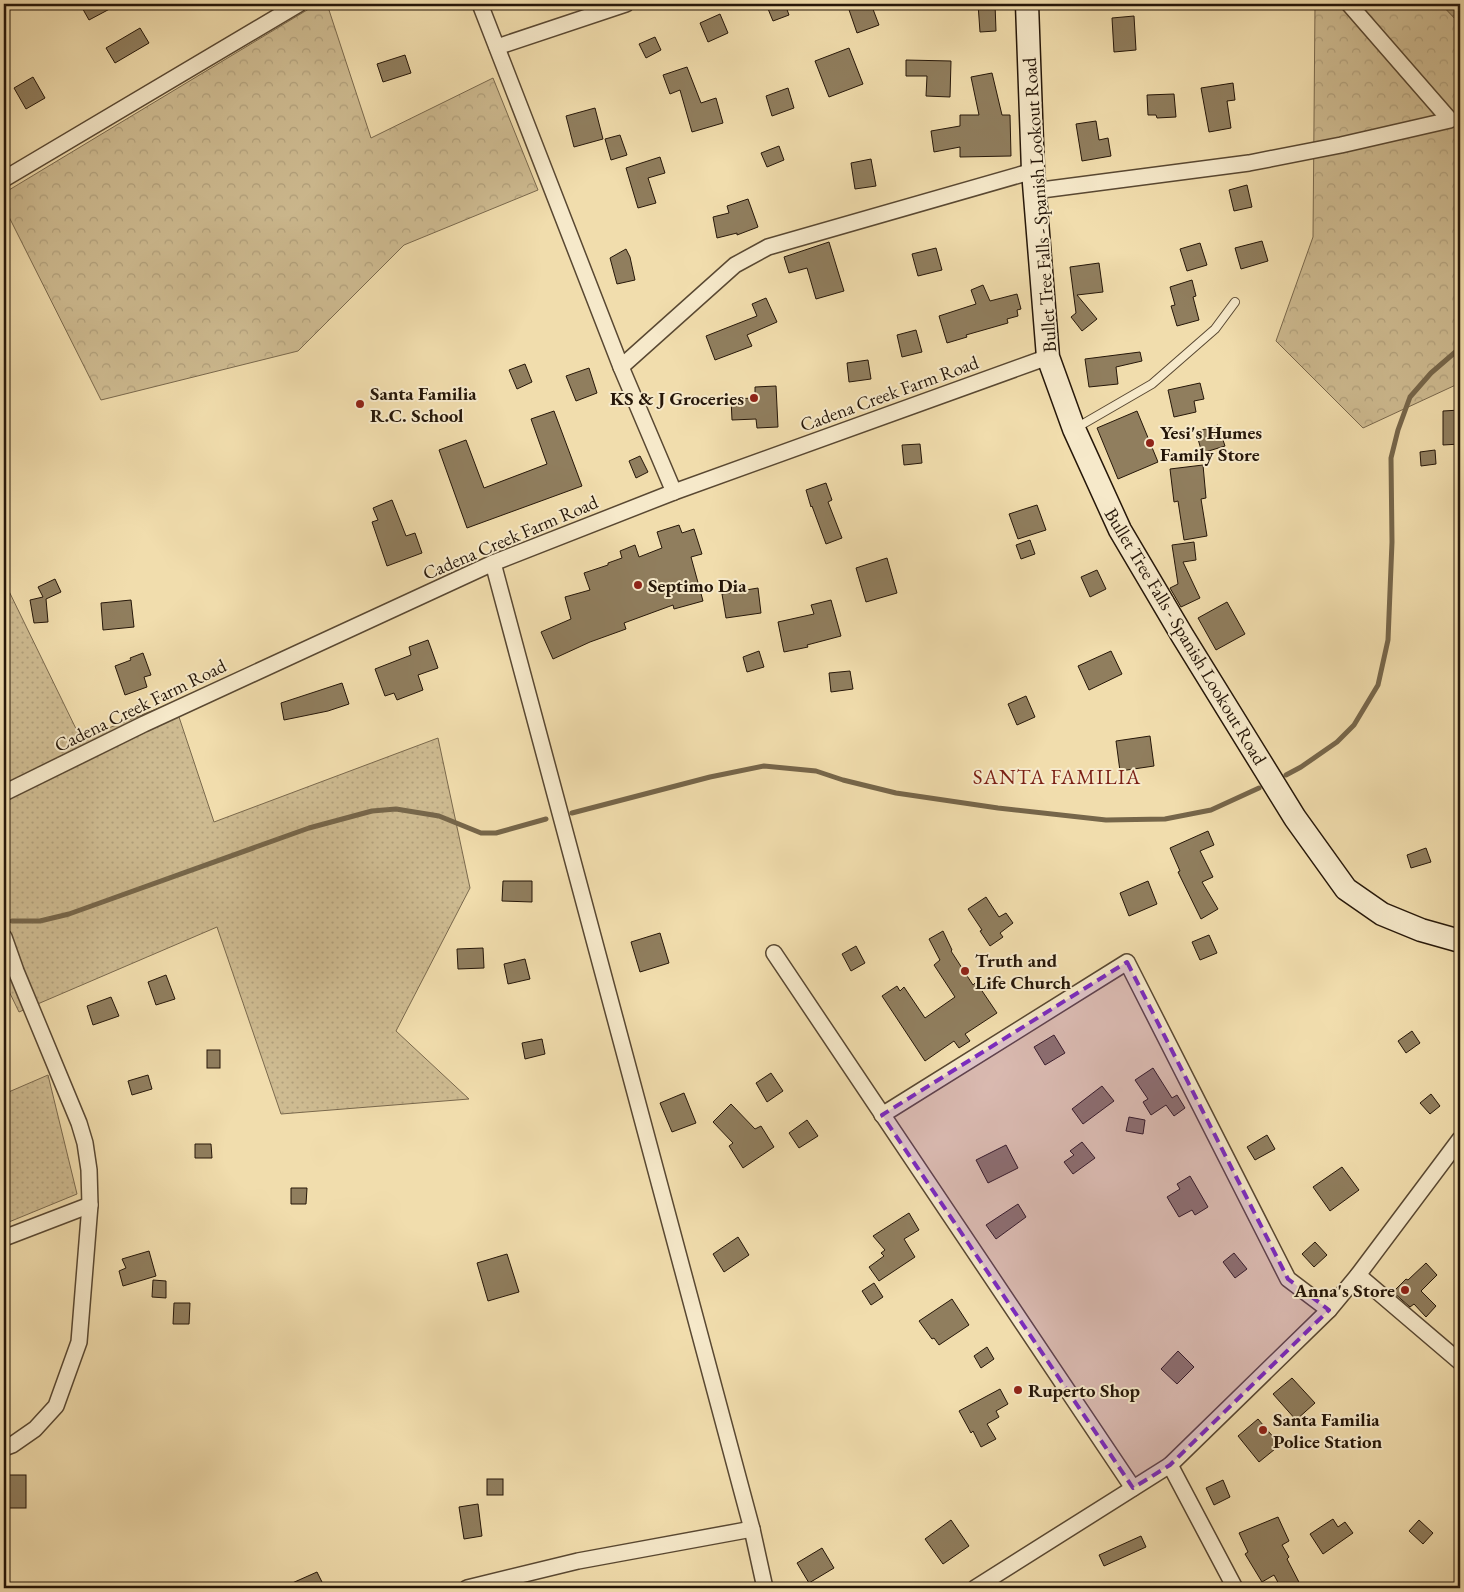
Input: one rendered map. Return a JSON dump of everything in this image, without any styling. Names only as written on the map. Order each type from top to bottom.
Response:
[{"type":"main road","name":"Bullet Tree Falls - Spanish Lookout Road","points":[[1027,4],[1034,181],[1048,357],[1074,429],[1120,530],[1295,818],[1346,888],[1382,914],[1421,930],[1460,941]]},
{"type":"street","points":[[4,179],[299,4]]},
{"type":"street","points":[[480,4],[621,366],[674,492]]},
{"type":"street","points":[[497,48],[626,4]]},
{"type":"street","points":[[621,366],[736,265],[768,247],[1034,181],[1249,163],[1450,120],[1349,4]]},
{"type":"street","name":"Cadena Creek Farm Road","points":[[4,793],[144,724],[492,563],[674,492],[1048,357]]},
{"type":"street","points":[[492,563],[752,1529],[765,1588]]},
{"type":"street","points":[[4,938],[10,973],[75,1114],[85,1143],[89,1170],[90,1205],[78,1342],[56,1406],[35,1430],[4,1448]]},
{"type":"street","points":[[774,953],[1134,1488]]},
{"type":"street","points":[[882,1115],[1127,962],[1288,1278],[1330,1310]]},
{"type":"street","points":[[975,1588],[1170,1465],[1330,1310],[1460,1139]]},
{"type":"street","points":[[4,1238],[90,1205]]},
{"type":"street","points":[[1358,1275],[1460,1362]]},
{"type":"street","points":[[1170,1465],[1235,1588]]},
{"type":"street","points":[[468,1588],[578,1561],[752,1529]]},
{"type":"lane","points":[[1074,429],[1152,384],[1215,328],[1236,302]]},
{"type":"highlighted area","points":[[1127,962],[1288,1279],[1329,1310],[1170,1465],[1133,1488],[882,1115]]},
{"type":"green space","points":[[317,4],[327,4],[371,138],[493,78],[538,190],[404,245],[298,351],[101,400],[4,207],[4,193]]},
{"type":"green space","points":[[1315,4],[1441,4],[1460,24],[1460,383],[1363,428],[1276,341],[1313,237]]},
{"type":"green space","points":[[4,581],[81,739],[174,702],[214,822],[438,738],[470,888],[396,1031],[469,1099],[281,1114],[217,927],[19,1012],[4,981]]},
{"type":"green space","points":[[48,1075],[77,1194],[4,1224],[4,1094]]},
{"type":"shaded area","points":[[1441,4],[1460,4],[1460,24]]},
{"type":"building","points":[[80,4],[119,4],[89,20]]},
{"type":"building","points":[[766,4],[785,4],[789,15],[773,21]]},
{"type":"building","points":[[847,4],[871,4],[879,25],[857,33]]},
{"type":"building","points":[[978,4],[995,4],[996,31],[980,32]]},
{"type":"building","points":[[720,14],[728,33],[708,42],[700,23]]},
{"type":"building","points":[[1134,16],[1136,50],[1114,52],[1112,18]]},
{"type":"building","points":[[140,28],[149,43],[115,63],[106,48]]},
{"type":"building","points":[[655,37],[661,50],[646,58],[639,44]]},
{"type":"building","points":[[849,48],[863,84],[829,97],[815,61]]},
{"type":"building","points":[[405,55],[411,73],[383,82],[377,64]]},
{"type":"building","points":[[906,60],[951,61],[950,97],[926,96],[927,76],[906,76]]},
{"type":"building","points":[[687,67],[701,103],[716,98],[723,123],[692,132],[680,90],[670,94],[663,75]]},
{"type":"building","points":[[992,73],[1002,115],[1010,115],[1011,156],[960,157],[960,147],[934,152],[931,131],[960,126],[960,115],[979,115],[971,77]]},
{"type":"building","points":[[33,77],[45,98],[26,109],[14,88]]},
{"type":"building","points":[[1233,83],[1235,100],[1227,101],[1231,128],[1209,132],[1201,88]]},
{"type":"building","points":[[788,88],[794,108],[772,116],[766,96]]},
{"type":"building","points":[[1174,94],[1176,117],[1157,118],[1156,115],[1148,115],[1147,95]]},
{"type":"building","points":[[595,108],[603,139],[574,147],[566,116]]},
{"type":"building","points":[[1096,121],[1099,140],[1108,138],[1111,156],[1082,161],[1076,124]]},
{"type":"building","points":[[620,135],[627,155],[611,160],[605,139]]},
{"type":"building","points":[[779,146],[784,160],[767,167],[761,153]]},
{"type":"building","points":[[660,157],[665,173],[648,178],[656,203],[638,208],[626,168]]},
{"type":"building","points":[[871,159],[876,186],[855,189],[851,163]]},
{"type":"building","points":[[1247,185],[1252,207],[1234,211],[1229,190]]},
{"type":"building","points":[[748,199],[758,227],[737,235],[737,233],[717,238],[713,217],[729,213],[727,206]]},
{"type":"building","points":[[1262,241],[1268,261],[1241,269],[1235,248]]},
{"type":"building","points":[[829,242],[844,291],[816,299],[807,268],[789,273],[784,257]]},
{"type":"building","points":[[1200,243],[1207,265],[1187,271],[1180,249]]},
{"type":"building","points":[[936,248],[942,270],[918,276],[912,254]]},
{"type":"building","points":[[626,249],[630,257],[635,280],[617,284],[610,258]]},
{"type":"building","points":[[1099,263],[1103,292],[1077,295],[1097,319],[1082,331],[1071,317],[1076,313],[1070,267]]},
{"type":"building","points":[[1192,280],[1196,296],[1193,297],[1199,320],[1177,326],[1171,306],[1175,305],[1170,287]]},
{"type":"building","points":[[983,285],[990,301],[1017,294],[1021,309],[1017,310],[1018,316],[1007,319],[1008,323],[966,335],[967,337],[947,343],[939,316],[976,304],[971,290]]},
{"type":"building","points":[[766,298],[777,322],[747,335],[752,346],[715,360],[706,336],[757,316],[752,304]]},
{"type":"building","points":[[916,330],[922,352],[902,357],[897,335]]},
{"type":"building","points":[[1140,352],[1142,361],[1116,367],[1118,384],[1089,387],[1085,359]]},
{"type":"building","points":[[868,360],[871,379],[849,382],[847,363]]},
{"type":"building","points":[[525,364],[532,382],[517,389],[509,370]]},
{"type":"building","points":[[589,368],[597,393],[576,401],[566,376]]},
{"type":"building","points":[[1200,383],[1204,399],[1194,401],[1196,412],[1174,417],[1168,390]]},
{"type":"building","points":[[776,386],[778,427],[757,428],[756,419],[732,420],[731,399],[755,398],[755,387]]},
{"type":"building","points":[[1460,410],[1460,444],[1443,445],[1443,411]]},
{"type":"building","points":[[554,411],[582,486],[467,528],[439,450],[466,440],[484,488],[547,464],[531,419]]},
{"type":"building","points":[[1137,411],[1158,462],[1118,479],[1097,428]]},
{"type":"building","points":[[1218,425],[1225,446],[1202,453],[1196,432]]},
{"type":"building","points":[[920,444],[922,463],[904,465],[902,445]]},
{"type":"building","points":[[1435,450],[1436,464],[1421,466],[1420,452]]},
{"type":"building","points":[[640,456],[648,472],[636,478],[629,461]]},
{"type":"building","points":[[1203,465],[1206,498],[1201,499],[1207,536],[1184,540],[1178,501],[1174,502],[1170,469]]},
{"type":"building","points":[[826,483],[832,500],[828,502],[842,538],[826,544],[806,490]]},
{"type":"building","points":[[392,500],[406,536],[415,533],[422,553],[387,566],[372,522],[378,520],[373,508]]},
{"type":"building","points":[[1037,505],[1046,530],[1018,539],[1009,514]]},
{"type":"building","points":[[679,525],[682,533],[694,529],[702,554],[691,557],[703,601],[674,609],[673,605],[624,623],[626,629],[590,642],[553,659],[541,632],[571,619],[565,597],[590,590],[584,573],[622,558],[620,551],[635,545],[639,557],[662,548],[657,532]]},
{"type":"building","points":[[1030,540],[1035,554],[1021,559],[1016,545]]},
{"type":"building","points":[[1194,542],[1196,560],[1183,562],[1200,598],[1181,607],[1170,588],[1178,584],[1172,545]]},
{"type":"building","points":[[887,558],[897,593],[866,602],[856,568]]},
{"type":"building","points":[[1097,570],[1106,589],[1090,597],[1081,577]]},
{"type":"building","points":[[55,579],[61,592],[46,599],[48,622],[34,623],[30,600],[43,597],[38,587]]},
{"type":"building","points":[[758,588],[761,613],[726,618],[722,594]]},
{"type":"building","points":[[131,600],[134,627],[103,630],[101,603]]},
{"type":"building","points":[[831,600],[841,636],[807,645],[808,647],[784,652],[778,622],[814,614],[811,605]]},
{"type":"building","points":[[1227,602],[1245,634],[1216,650],[1198,618]]},
{"type":"building","points":[[428,640],[438,668],[418,675],[423,690],[397,700],[394,693],[385,696],[375,669],[411,655],[409,647]]},
{"type":"building","points":[[759,651],[764,667],[747,672],[743,657]]},
{"type":"building","points":[[1111,651],[1122,674],[1089,690],[1078,666]]},
{"type":"building","points":[[143,653],[151,675],[144,677],[147,687],[125,695],[115,666]]},
{"type":"building","points":[[850,671],[853,689],[831,692],[829,673]]},
{"type":"building","points":[[342,683],[349,704],[328,711],[284,720],[281,703]]},
{"type":"building","points":[[1026,696],[1035,717],[1017,725],[1008,704]]},
{"type":"building","points":[[1150,736],[1154,766],[1120,771],[1116,741]]},
{"type":"building","points":[[1208,831],[1214,845],[1200,851],[1213,877],[1202,882],[1218,909],[1201,919],[1178,872],[1180,871],[1170,848]]},
{"type":"building","points":[[1426,848],[1431,862],[1411,868],[1407,855]]},
{"type":"building","points":[[503,881],[532,881],[532,902],[502,901]]},
{"type":"building","points":[[1148,881],[1157,904],[1129,916],[1120,893]]},
{"type":"building","points":[[986,897],[999,917],[1006,913],[1013,923],[1000,933],[1003,937],[990,946],[968,909]]},
{"type":"building","points":[[943,931],[951,951],[973,985],[976,982],[997,1013],[965,1034],[970,1041],[959,1048],[954,1041],[925,1061],[882,996],[897,986],[900,991],[904,987],[925,1018],[955,997],[934,965],[940,960],[929,939]]},
{"type":"building","points":[[660,933],[669,963],[640,972],[631,942]]},
{"type":"building","points":[[1209,935],[1217,953],[1200,960],[1192,942]]},
{"type":"building","points":[[856,946],[865,963],[851,971],[842,954]]},
{"type":"building","points":[[483,948],[484,968],[458,969],[457,949]]},
{"type":"building","points":[[525,959],[530,979],[508,984],[504,964]]},
{"type":"building","points":[[166,975],[175,999],[156,1005],[148,982]]},
{"type":"building","points":[[111,997],[119,1016],[93,1025],[87,1006]]},
{"type":"building","points":[[1412,1031],[1420,1043],[1406,1053],[1398,1041]]},
{"type":"building","points":[[1054,1035],[1065,1053],[1045,1065],[1034,1047]]},
{"type":"building","points":[[542,1039],[545,1054],[525,1059],[522,1043]]},
{"type":"building","points":[[207,1050],[220,1050],[220,1068],[207,1068]]},
{"type":"building","points":[[1153,1068],[1172,1098],[1177,1095],[1185,1108],[1174,1116],[1166,1105],[1151,1115],[1143,1102],[1148,1099],[1135,1080]]},
{"type":"building","points":[[771,1073],[783,1091],[767,1102],[756,1083]]},
{"type":"building","points":[[148,1075],[152,1089],[132,1095],[128,1081]]},
{"type":"building","points":[[1102,1086],[1114,1101],[1083,1124],[1072,1109]]},
{"type":"building","points":[[684,1093],[696,1123],[672,1132],[660,1103]]},
{"type":"building","points":[[1431,1094],[1440,1106],[1430,1114],[1420,1103]]},
{"type":"building","points":[[731,1104],[755,1129],[761,1126],[774,1147],[743,1168],[729,1146],[733,1143],[713,1122]]},
{"type":"building","points":[[1129,1117],[1145,1120],[1143,1134],[1126,1131]]},
{"type":"building","points":[[807,1120],[818,1136],[799,1148],[789,1133]]},
{"type":"building","points":[[1267,1135],[1275,1149],[1255,1160],[1247,1147]]},
{"type":"building","points":[[1082,1142],[1095,1158],[1073,1174],[1064,1162],[1074,1155],[1070,1151]]},
{"type":"building","points":[[195,1144],[211,1144],[212,1158],[195,1158]]},
{"type":"building","points":[[1006,1145],[1018,1168],[988,1183],[976,1160]]},
{"type":"building","points":[[1342,1167],[1359,1190],[1330,1211],[1313,1187]]},
{"type":"building","points":[[1190,1176],[1208,1207],[1195,1215],[1192,1210],[1179,1217],[1167,1197],[1180,1189],[1177,1184]]},
{"type":"building","points":[[291,1188],[307,1188],[306,1204],[291,1204]]},
{"type":"building","points":[[1018,1204],[1026,1217],[996,1239],[986,1225]]},
{"type":"building","points":[[909,1213],[919,1230],[904,1239],[915,1257],[879,1281],[869,1267],[884,1256],[881,1253],[885,1250],[873,1236]]},
{"type":"building","points":[[738,1237],[749,1255],[724,1272],[713,1254]]},
{"type":"building","points":[[1315,1242],[1327,1255],[1314,1267],[1302,1254]]},
{"type":"building","points":[[149,1251],[156,1276],[123,1286],[119,1271],[126,1268],[122,1259]]},
{"type":"building","points":[[1234,1253],[1247,1269],[1235,1278],[1223,1262]]},
{"type":"building","points":[[507,1254],[519,1292],[488,1301],[477,1263]]},
{"type":"building","points":[[1426,1263],[1437,1275],[1421,1291],[1436,1306],[1426,1317],[1414,1304],[1410,1307],[1393,1292]]},
{"type":"building","points":[[153,1280],[166,1281],[166,1298],[152,1297]]},
{"type":"building","points":[[874,1283],[883,1297],[871,1305],[862,1291]]},
{"type":"building","points":[[952,1299],[969,1325],[939,1345],[934,1338],[932,1339],[919,1321]]},
{"type":"building","points":[[174,1303],[190,1303],[189,1324],[173,1324]]},
{"type":"building","points":[[987,1347],[994,1359],[981,1368],[974,1356]]},
{"type":"building","points":[[1178,1351],[1194,1367],[1177,1384],[1161,1369]]},
{"type":"building","points":[[1292,1378],[1315,1403],[1296,1420],[1273,1394]]},
{"type":"building","points":[[1000,1389],[1008,1404],[996,1411],[999,1417],[987,1424],[996,1439],[981,1447],[973,1431],[971,1433],[959,1411]]},
{"type":"building","points":[[1258,1419],[1280,1445],[1259,1462],[1238,1436]]},
{"type":"building","points":[[4,1475],[26,1475],[26,1508],[4,1508]]},
{"type":"building","points":[[487,1479],[503,1479],[503,1495],[487,1495]]},
{"type":"building","points":[[1223,1480],[1230,1497],[1214,1505],[1206,1488]]},
{"type":"building","points":[[478,1504],[482,1536],[464,1539],[459,1507]]},
{"type":"building","points":[[1278,1517],[1289,1541],[1282,1545],[1302,1588],[1281,1588],[1274,1575],[1262,1582],[1245,1554],[1248,1552],[1239,1533]]},
{"type":"building","points":[[1333,1519],[1338,1527],[1345,1522],[1353,1533],[1323,1554],[1310,1534]]},
{"type":"building","points":[[951,1520],[969,1546],[943,1564],[925,1539]]},
{"type":"building","points":[[1419,1520],[1433,1533],[1423,1544],[1409,1531]]},
{"type":"building","points":[[1141,1536],[1146,1547],[1104,1566],[1099,1555]]},
{"type":"building","points":[[822,1548],[834,1568],[809,1583],[797,1563]]},
{"type":"building","points":[[317,1572],[325,1588],[281,1588]]},
{"type":"waterway","points":[[1286,775],[1337,742],[1354,725],[1378,685],[1388,640],[1392,542],[1391,458],[1398,430],[1410,397],[1431,373],[1460,348]]},
{"type":"waterway","points":[[572,813],[710,777],[764,766],[816,771],[843,780],[896,793],[998,808],[1106,820],[1165,819],[1211,810],[1259,788]]},
{"type":"waterway","points":[[12,921],[40,921],[69,914],[309,828],[372,811],[396,809],[439,816],[481,833],[496,833],[546,819]]},
{"type":"place","name":"KS & J Groceries","points":[[754,398]]},
{"type":"place","name":"Santa Familia R.C. School","points":[[360,404]]},
{"type":"place","name":"Yesi's Humes Family Store","points":[[1150,443]]},
{"type":"place","name":"Septimo Dia","points":[[638,585]]},
{"type":"place","name":"Truth and Life Church","points":[[965,971]]},
{"type":"place","name":"Anna's Store","points":[[1405,1290]]},
{"type":"place","name":"Ruperto Shop","points":[[1018,1390]]},
{"type":"place","name":"Santa Familia Police Station","points":[[1263,1430]]},
{"type":"district","name":"SANTA FAMILIA","points":[[1057,777]]}]
